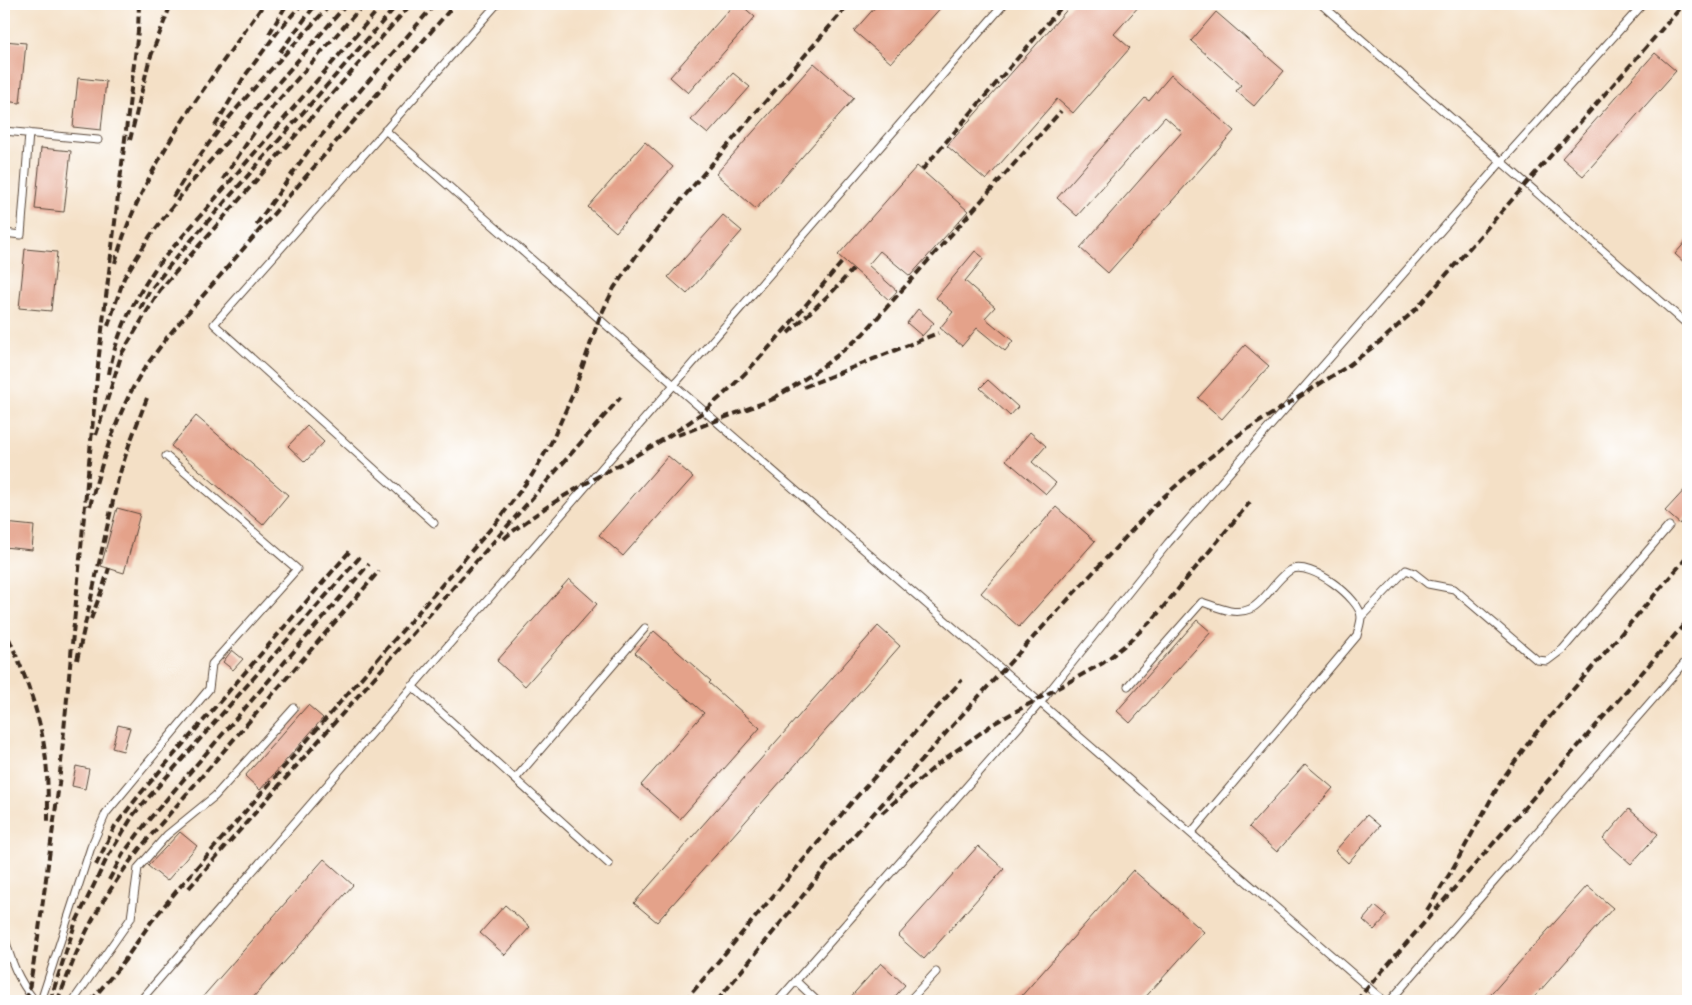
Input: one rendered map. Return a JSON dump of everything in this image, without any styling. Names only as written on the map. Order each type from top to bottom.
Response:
[{"type":"lane","points":[[434,523],[214,324],[497,4]]},
{"type":"lane","points":[[140,1001],[1004,4]]},
{"type":"lane","points":[[1320,4],[1688,325]]},
{"type":"lane","points":[[778,1001],[1040,703],[1168,542],[1501,162],[1643,4]]},
{"type":"lane","points":[[385,130],[673,384],[1384,1001]]},
{"type":"lane","points":[[4,131],[98,140]]},
{"type":"lane","points":[[4,233],[21,235],[30,133]]},
{"type":"lane","points":[[41,1001],[91,847],[106,813],[209,689],[212,664],[297,569],[166,456]]},
{"type":"lane","points":[[1191,833],[1357,636],[1362,617],[1406,570],[1414,573],[1428,584],[1454,589],[1537,660],[1547,662],[1563,649],[1669,526]]},
{"type":"lane","points":[[1128,686],[1202,602],[1234,612],[1251,609],[1291,570],[1304,567],[1322,574],[1356,603],[1362,617]]},
{"type":"lane","points":[[516,778],[644,628]]},
{"type":"lane","points":[[1390,1001],[1688,659]]},
{"type":"lane","points":[[412,686],[609,864]]},
{"type":"lane","points":[[73,1001],[131,918],[138,868],[166,835],[215,796],[294,708]]},
{"type":"lane","points":[[4,934],[19,980],[35,1001]]},
{"type":"lane","points":[[909,1001],[936,972]]},
{"type":"lane","points":[[796,981],[817,1001]]},
{"type":"building","points":[[734,4],[740,4],[755,17],[688,93],[670,77]]},
{"type":"building","points":[[878,4],[944,4],[891,63],[854,31]]},
{"type":"building","points":[[1072,4],[1141,4],[1114,34],[1130,48],[1073,113],[1057,99],[986,180],[947,146]]},
{"type":"building","points":[[1216,12],[1284,71],[1254,106],[1236,91],[1241,85],[1191,41]]},
{"type":"building","points":[[4,41],[26,43],[20,103],[4,101]]},
{"type":"building","points":[[1655,53],[1676,71],[1583,176],[1562,158]]},
{"type":"building","points":[[814,63],[854,98],[756,209],[716,174]]},
{"type":"building","points":[[733,73],[750,87],[708,134],[691,120]]},
{"type":"building","points":[[1171,75],[1234,131],[1108,273],[1080,248],[1182,132],[1165,117],[1077,216],[1057,198],[1145,98],[1149,101]]},
{"type":"building","points":[[78,78],[106,81],[101,130],[73,127]]},
{"type":"building","points":[[645,142],[673,167],[616,232],[588,207]]},
{"type":"building","points":[[41,148],[71,151],[64,212],[35,209]]},
{"type":"building","points":[[917,166],[968,211],[910,276],[880,251],[868,265],[897,291],[889,300],[838,255]]},
{"type":"building","points":[[723,215],[742,231],[687,294],[668,277]]},
{"type":"building","points":[[1688,239],[1688,266],[1675,254]]},
{"type":"building","points":[[25,249],[57,252],[51,311],[19,308]]},
{"type":"building","points":[[975,251],[984,258],[965,281],[995,307],[985,318],[1013,341],[1005,351],[977,328],[962,346],[940,328],[953,312],[936,298]]},
{"type":"building","points":[[918,309],[934,323],[922,336],[907,323]]},
{"type":"building","points":[[1245,345],[1269,366],[1222,419],[1198,398]]},
{"type":"building","points":[[988,380],[1018,407],[1010,416],[980,388]]},
{"type":"building","points":[[196,416],[288,495],[263,525],[171,446]]},
{"type":"building","points":[[307,426],[324,442],[305,462],[288,446]]},
{"type":"building","points":[[1030,432],[1046,446],[1032,462],[1056,483],[1046,494],[1006,460]]},
{"type":"building","points":[[668,456],[693,477],[623,556],[599,535]]},
{"type":"building","points":[[1688,486],[1688,514],[1680,524],[1665,511]]},
{"type":"building","points":[[1056,507],[1095,541],[1019,627],[981,593]]},
{"type":"building","points":[[117,508],[140,514],[124,573],[101,566]]},
{"type":"building","points":[[5,523],[34,526],[32,550],[4,547]]},
{"type":"building","points":[[569,579],[597,604],[525,686],[497,661]]},
{"type":"building","points":[[1197,620],[1211,632],[1130,723],[1117,711]]},
{"type":"building","points":[[878,626],[900,646],[657,922],[634,903]]},
{"type":"building","points":[[654,631],[711,681],[709,683],[760,728],[680,819],[641,785],[704,713],[635,653]]},
{"type":"building","points":[[232,650],[243,659],[233,670],[223,662]]},
{"type":"building","points":[[308,705],[323,718],[260,790],[245,776]]},
{"type":"building","points":[[118,725],[130,728],[123,751],[112,748]]},
{"type":"building","points":[[1305,764],[1333,788],[1277,852],[1249,827]]},
{"type":"building","points":[[76,766],[89,769],[85,789],[72,786]]},
{"type":"building","points":[[1629,809],[1658,834],[1631,864],[1603,839]]},
{"type":"building","points":[[1367,815],[1380,826],[1348,863],[1335,851]]},
{"type":"building","points":[[180,832],[197,846],[167,881],[148,866]]},
{"type":"building","points":[[978,846],[1004,869],[924,959],[898,936]]},
{"type":"building","points":[[324,859],[353,885],[250,1001],[199,1001]]},
{"type":"building","points":[[1133,870],[1204,932],[1142,1001],[1017,1001]]},
{"type":"building","points":[[1587,886],[1613,908],[1531,1001],[1485,1001]]},
{"type":"building","points":[[505,905],[530,927],[505,955],[480,933]]},
{"type":"building","points":[[1375,906],[1387,916],[1374,930],[1363,920]]},
{"type":"building","points":[[881,963],[905,985],[891,1001],[847,1001]]},
{"type":"railway","points":[[27,1001],[38,937],[59,784],[99,355],[138,31],[139,4]]},
{"type":"railway","points":[[130,140],[149,61],[171,4]]},
{"type":"railway","points":[[115,263],[127,227],[159,160],[199,96],[264,4]]},
{"type":"railway","points":[[269,34],[287,4]]},
{"type":"railway","points":[[215,126],[244,77],[279,30],[302,4]]},
{"type":"railway","points":[[280,52],[316,4]]},
{"type":"railway","points":[[173,197],[208,145],[227,121],[267,73],[331,4]]},
{"type":"railway","points":[[108,326],[124,278],[150,236],[190,184],[347,4]]},
{"type":"railway","points":[[223,179],[275,104],[364,4]]},
{"type":"railway","points":[[109,374],[116,345],[127,317],[157,266],[383,4]]},
{"type":"railway","points":[[140,309],[149,292],[174,260],[398,4]]},
{"type":"railway","points":[[96,435],[122,353],[160,290],[411,4]]},
{"type":"railway","points":[[256,225],[309,150],[435,4]]},
{"type":"railway","points":[[90,506],[105,456],[131,392],[139,377],[168,336],[455,4]]},
{"type":"railway","points":[[122,964],[151,922],[179,888],[500,518],[532,475],[552,441],[573,394],[599,319],[614,288],[638,253],[687,193],[849,4]]},
{"type":"railway","points":[[922,170],[1064,4]]},
{"type":"railway","points":[[717,1001],[831,861],[980,695],[1159,501],[1195,469],[1240,434],[1345,368],[1381,341],[1416,309],[1684,4]]},
{"type":"railway","points":[[772,399],[819,369],[863,334],[1061,111]]},
{"type":"railway","points":[[504,539],[549,505],[646,450],[684,426],[706,409],[727,391],[768,349],[844,260]]},
{"type":"railway","points":[[788,333],[834,290],[853,269]]},
{"type":"railway","points":[[804,387],[938,333]]},
{"type":"railway","points":[[189,888],[621,397]]},
{"type":"railway","points":[[678,435],[779,397]]},
{"type":"railway","points":[[77,660],[118,479],[147,398]]},
{"type":"railway","points":[[882,813],[939,763],[993,724],[1103,663],[1129,642],[1155,617],[1250,502]]},
{"type":"railway","points":[[96,865],[115,826],[140,794],[350,551]]},
{"type":"railway","points":[[1427,910],[1452,870],[1501,781],[1534,735],[1688,556]]},
{"type":"railway","points":[[50,1001],[75,924],[107,858],[134,814],[360,557]]},
{"type":"railway","points":[[109,880],[123,854],[147,822],[369,564]]},
{"type":"railway","points":[[91,619],[109,568]]},
{"type":"railway","points":[[57,1001],[87,930],[108,894],[140,848],[379,571]]},
{"type":"railway","points":[[1356,1001],[1688,620]]},
{"type":"railway","points":[[4,628],[29,689],[39,720],[47,769],[48,822]]},
{"type":"railway","points":[[685,1001],[852,802],[962,680]]},
{"type":"railway","points":[[91,1001],[126,959]]}]
